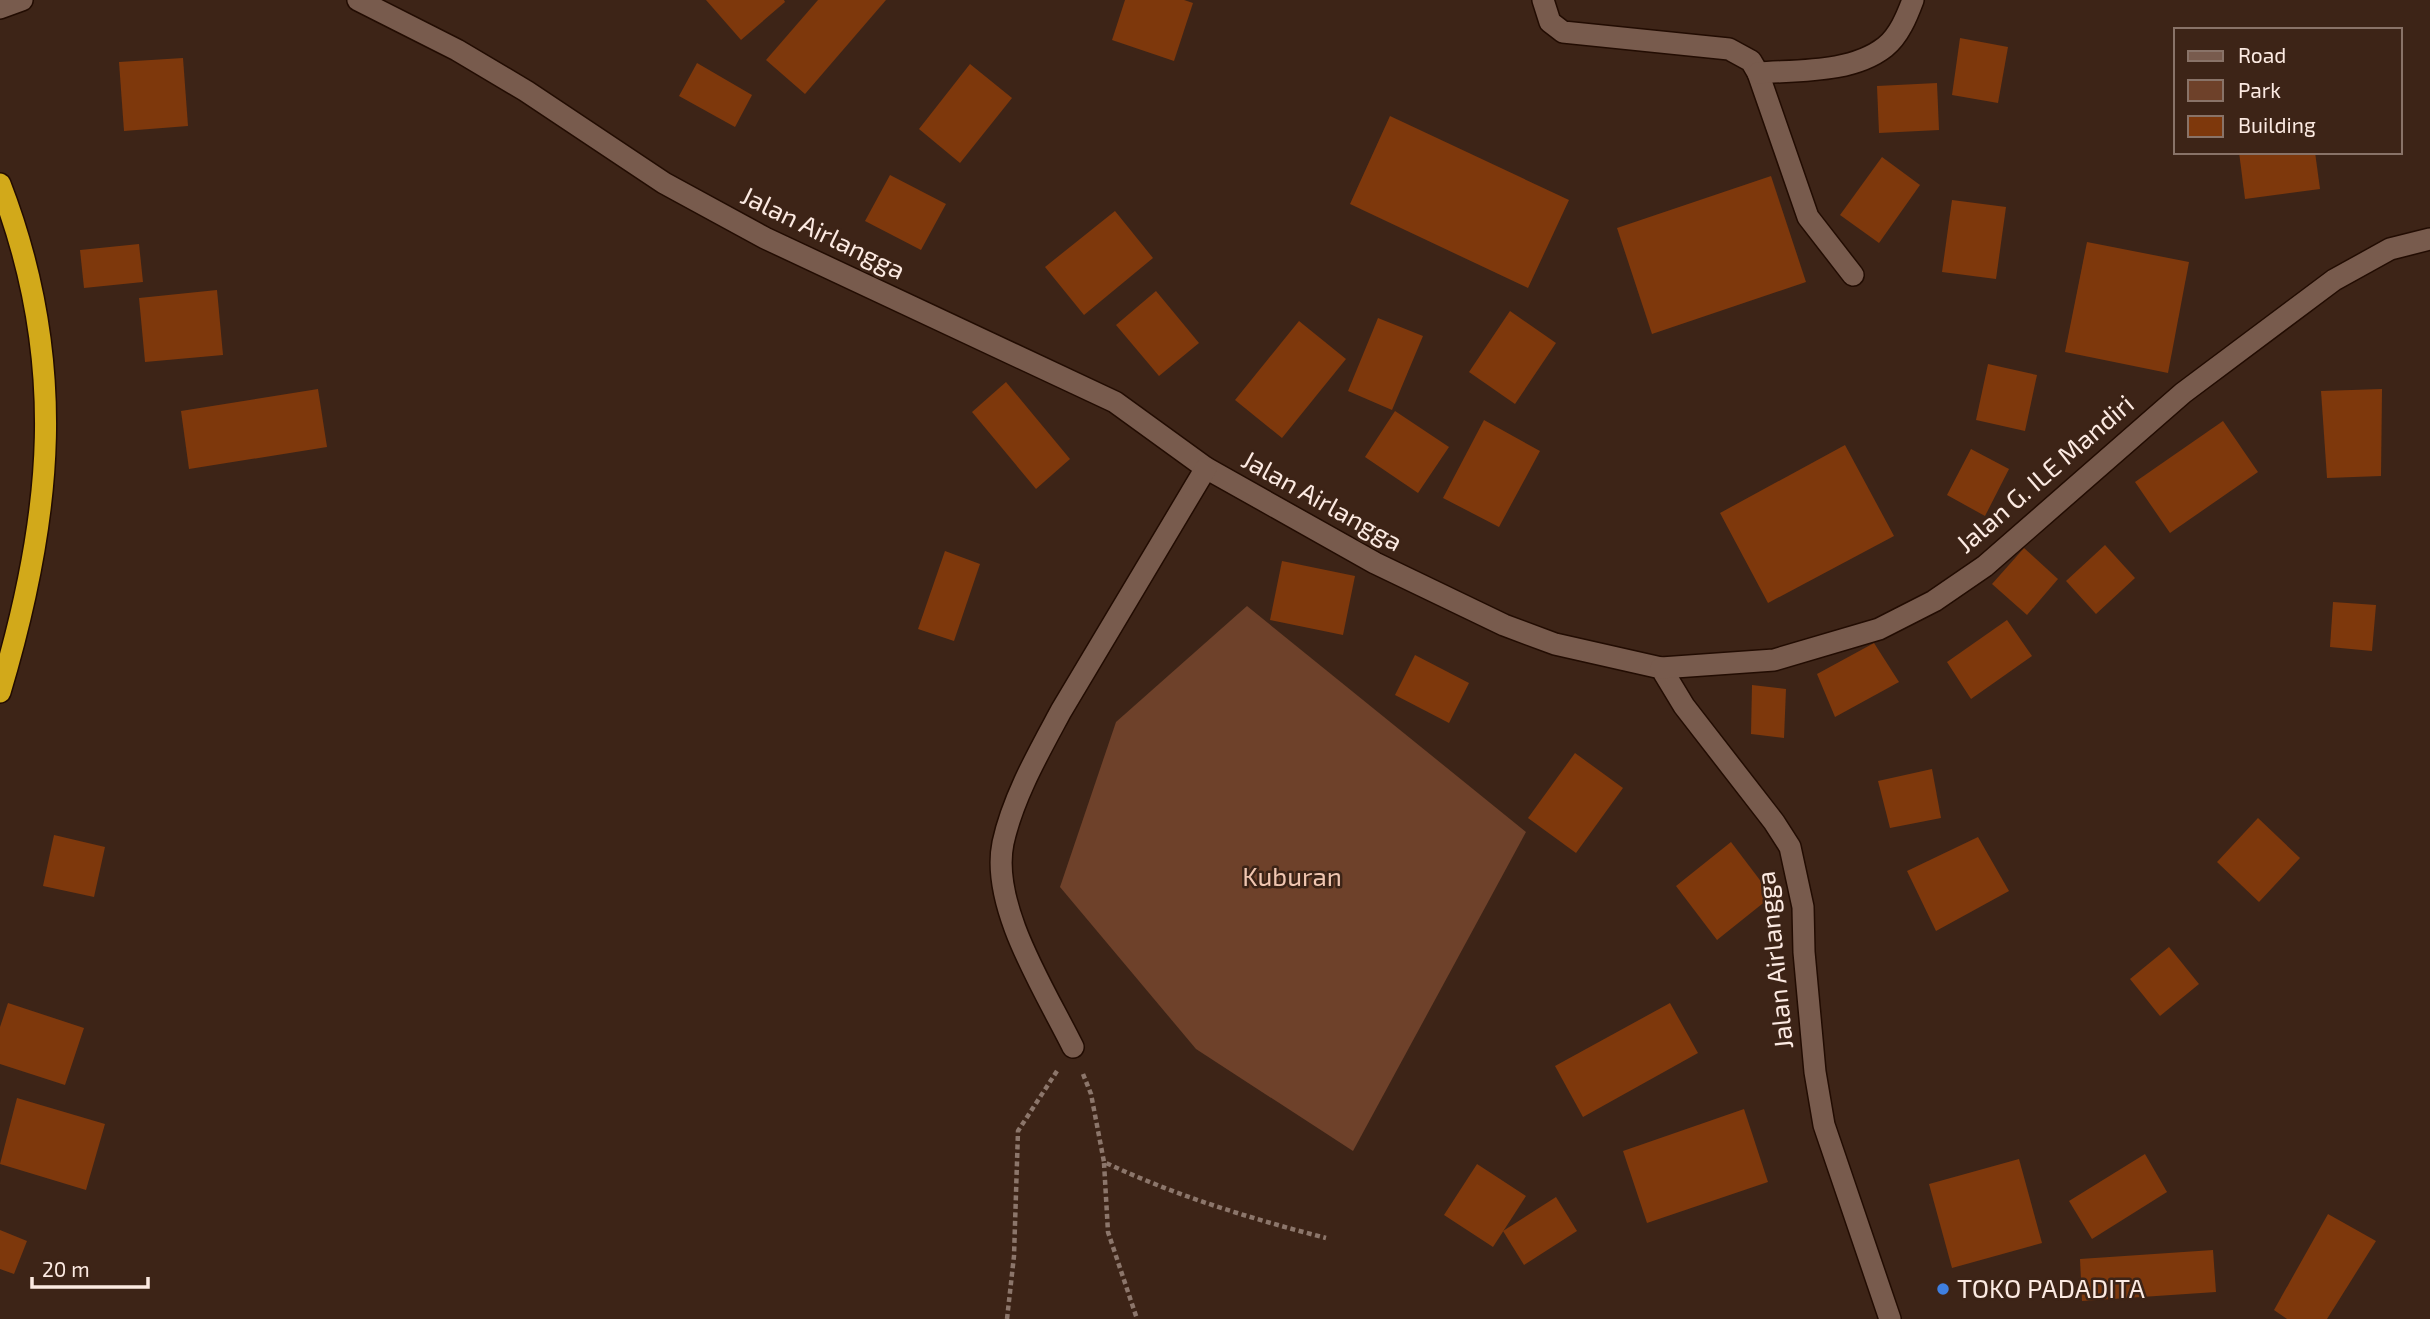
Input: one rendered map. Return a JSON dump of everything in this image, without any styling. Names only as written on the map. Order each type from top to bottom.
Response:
[{"type":"highway","points":[[0,184],[19,233],[39,318],[47,403],[46,468],[38,533],[0,692]]},
{"type":"street","points":[[0,8],[22,0]]},
{"type":"street","name":"Jalan Airlangga","points":[[358,0],[457,50],[526,91],[664,183],[765,238],[1115,401],[1206,468],[1374,563],[1504,625],[1555,644],[1661,668],[1684,706],[1774,822],[1790,847],[1803,907],[1806,978],[1824,1125],[1890,1319]]},
{"type":"street","points":[[1543,0],[1550,22],[1563,32],[1729,48],[1751,61],[1758,72],[1808,217],[1853,275]]},
{"type":"street","points":[[1758,72],[1805,70],[1860,60],[1886,46],[1904,22],[1913,0]]},
{"type":"street","name":"Jalan G. ILE Mandiri","points":[[1661,668],[1774,660],[1879,629],[1934,601],[1985,566],[2183,393],[2334,280],[2390,249],[2430,239]]},
{"type":"street","points":[[1073,1047],[1011,919],[1002,872],[1003,844],[1035,762],[1061,710],[1206,468]]},
{"type":"path","points":[[1073,1047],[1091,1094],[1104,1162],[1108,1232],[1138,1319]]},
{"type":"path","points":[[1007,1319],[1014,1256],[1018,1130],[1073,1047]]},
{"type":"path","points":[[1104,1162],[1169,1192],[1242,1216],[1326,1238]]},
{"type":"green space","name":"Kuburan","points":[[1247,606],[1526,832],[1353,1151],[1196,1049],[1060,887],[1116,722]]},
{"type":"building","points":[[706,0],[784,0],[785,2],[741,40]]},
{"type":"building","points":[[818,0],[886,0],[805,94],[766,60]]},
{"type":"building","points":[[1125,0],[1184,0],[1193,3],[1174,61],[1112,40]]},
{"type":"building","points":[[1960,38],[2008,47],[1998,103],[1952,95]]},
{"type":"building","points":[[183,58],[188,126],[124,131],[119,62]]},
{"type":"building","points":[[697,63],[752,95],[735,127],[679,96]]},
{"type":"building","points":[[970,64],[1012,98],[960,163],[919,129]]},
{"type":"building","points":[[1937,83],[1939,130],[1879,133],[1877,86]]},
{"type":"building","points":[[1390,116],[1569,200],[1528,288],[1350,204]]},
{"type":"building","points":[[2239,154],[2315,154],[2320,189],[2245,199]]},
{"type":"building","points":[[1882,157],[1920,185],[1879,243],[1840,215]]},
{"type":"building","points":[[890,175],[946,204],[921,250],[865,221]]},
{"type":"building","points":[[1771,176],[1806,282],[1652,334],[1617,228]]},
{"type":"building","points":[[1952,200],[2006,207],[1996,279],[1942,272]]},
{"type":"building","points":[[1115,211],[1153,258],[1084,315],[1045,267]]},
{"type":"building","points":[[2087,242],[2189,262],[2168,373],[2065,352]]},
{"type":"building","points":[[139,244],[143,282],[84,288],[80,250]]},
{"type":"building","points":[[217,290],[223,355],[145,362],[139,298]]},
{"type":"building","points":[[1156,291],[1199,343],[1159,376],[1116,325]]},
{"type":"building","points":[[1510,311],[1556,343],[1515,404],[1469,372]]},
{"type":"building","points":[[1378,318],[1423,336],[1392,410],[1348,391]]},
{"type":"building","points":[[1299,321],[1346,359],[1282,438],[1235,400]]},
{"type":"building","points":[[1988,364],[2037,375],[2025,431],[1976,420]]},
{"type":"building","points":[[1006,382],[1070,459],[1036,489],[972,412]]},
{"type":"building","points":[[318,389],[327,447],[189,469],[181,411]]},
{"type":"building","points":[[2382,389],[2381,476],[2327,478],[2321,391]]},
{"type":"building","points":[[1395,411],[1449,447],[1418,493],[1365,457]]},
{"type":"building","points":[[1484,420],[1540,451],[1499,527],[1443,498]]},
{"type":"building","points":[[2223,421],[2258,472],[2170,533],[2135,482]]},
{"type":"building","points":[[1845,445],[1894,536],[1768,603],[1720,513]]},
{"type":"building","points":[[1971,449],[2009,469],[1985,516],[1947,495]]},
{"type":"building","points":[[2105,545],[2135,578],[2096,614],[2066,581]]},
{"type":"building","points":[[2024,548],[2058,579],[2027,615],[1992,584]]},
{"type":"building","points":[[945,551],[980,564],[954,641],[918,629]]},
{"type":"building","points":[[1282,561],[1355,576],[1343,635],[1270,620]]},
{"type":"building","points":[[2333,602],[2376,605],[2372,651],[2330,647]]},
{"type":"building","points":[[2007,620],[2032,656],[1971,699],[1947,662]]},
{"type":"building","points":[[1874,643],[1899,682],[1835,717],[1817,674]]},
{"type":"building","points":[[1415,655],[1469,683],[1449,723],[1395,695]]},
{"type":"building","points":[[1752,685],[1786,689],[1784,738],[1751,734]]},
{"type":"building","points":[[1575,753],[1623,788],[1576,853],[1528,818]]},
{"type":"building","points":[[1932,769],[1941,818],[1890,828],[1878,781]]},
{"type":"building","points":[[2258,818],[2300,858],[2259,902],[2217,862]]},
{"type":"building","points":[[54,835],[105,847],[94,897],[43,886]]},
{"type":"building","points":[[1978,837],[2009,891],[1936,931],[1907,871]]},
{"type":"building","points":[[1731,842],[1772,896],[1717,940],[1676,886]]},
{"type":"building","points":[[2169,947],[2199,984],[2160,1016],[2130,979]]},
{"type":"building","points":[[8,1003],[84,1028],[65,1085],[0,1064],[0,1027]]},
{"type":"building","points":[[1670,1003],[1698,1053],[1583,1117],[1555,1066]]},
{"type":"building","points":[[17,1098],[105,1124],[86,1190],[0,1164]]},
{"type":"building","points":[[1744,1109],[1768,1182],[1647,1223],[1623,1151]]},
{"type":"building","points":[[2145,1154],[2167,1192],[2092,1239],[2069,1201]]},
{"type":"building","points":[[2019,1159],[2042,1243],[1952,1268],[1929,1184]]},
{"type":"building","points":[[1477,1164],[1526,1196],[1493,1247],[1444,1215]]},
{"type":"building","points":[[1556,1197],[1577,1231],[1524,1265],[1503,1231]]},
{"type":"building","points":[[2328,1214],[2376,1241],[2327,1319],[2287,1319],[2274,1310]]},
{"type":"building","points":[[0,1230],[27,1241],[14,1274],[0,1269]]},
{"type":"building","points":[[2213,1250],[2216,1292],[2082,1301],[2080,1259]]},
{"type":"place","name":"TOKO PADADITA","points":[[1943,1289]]}]
